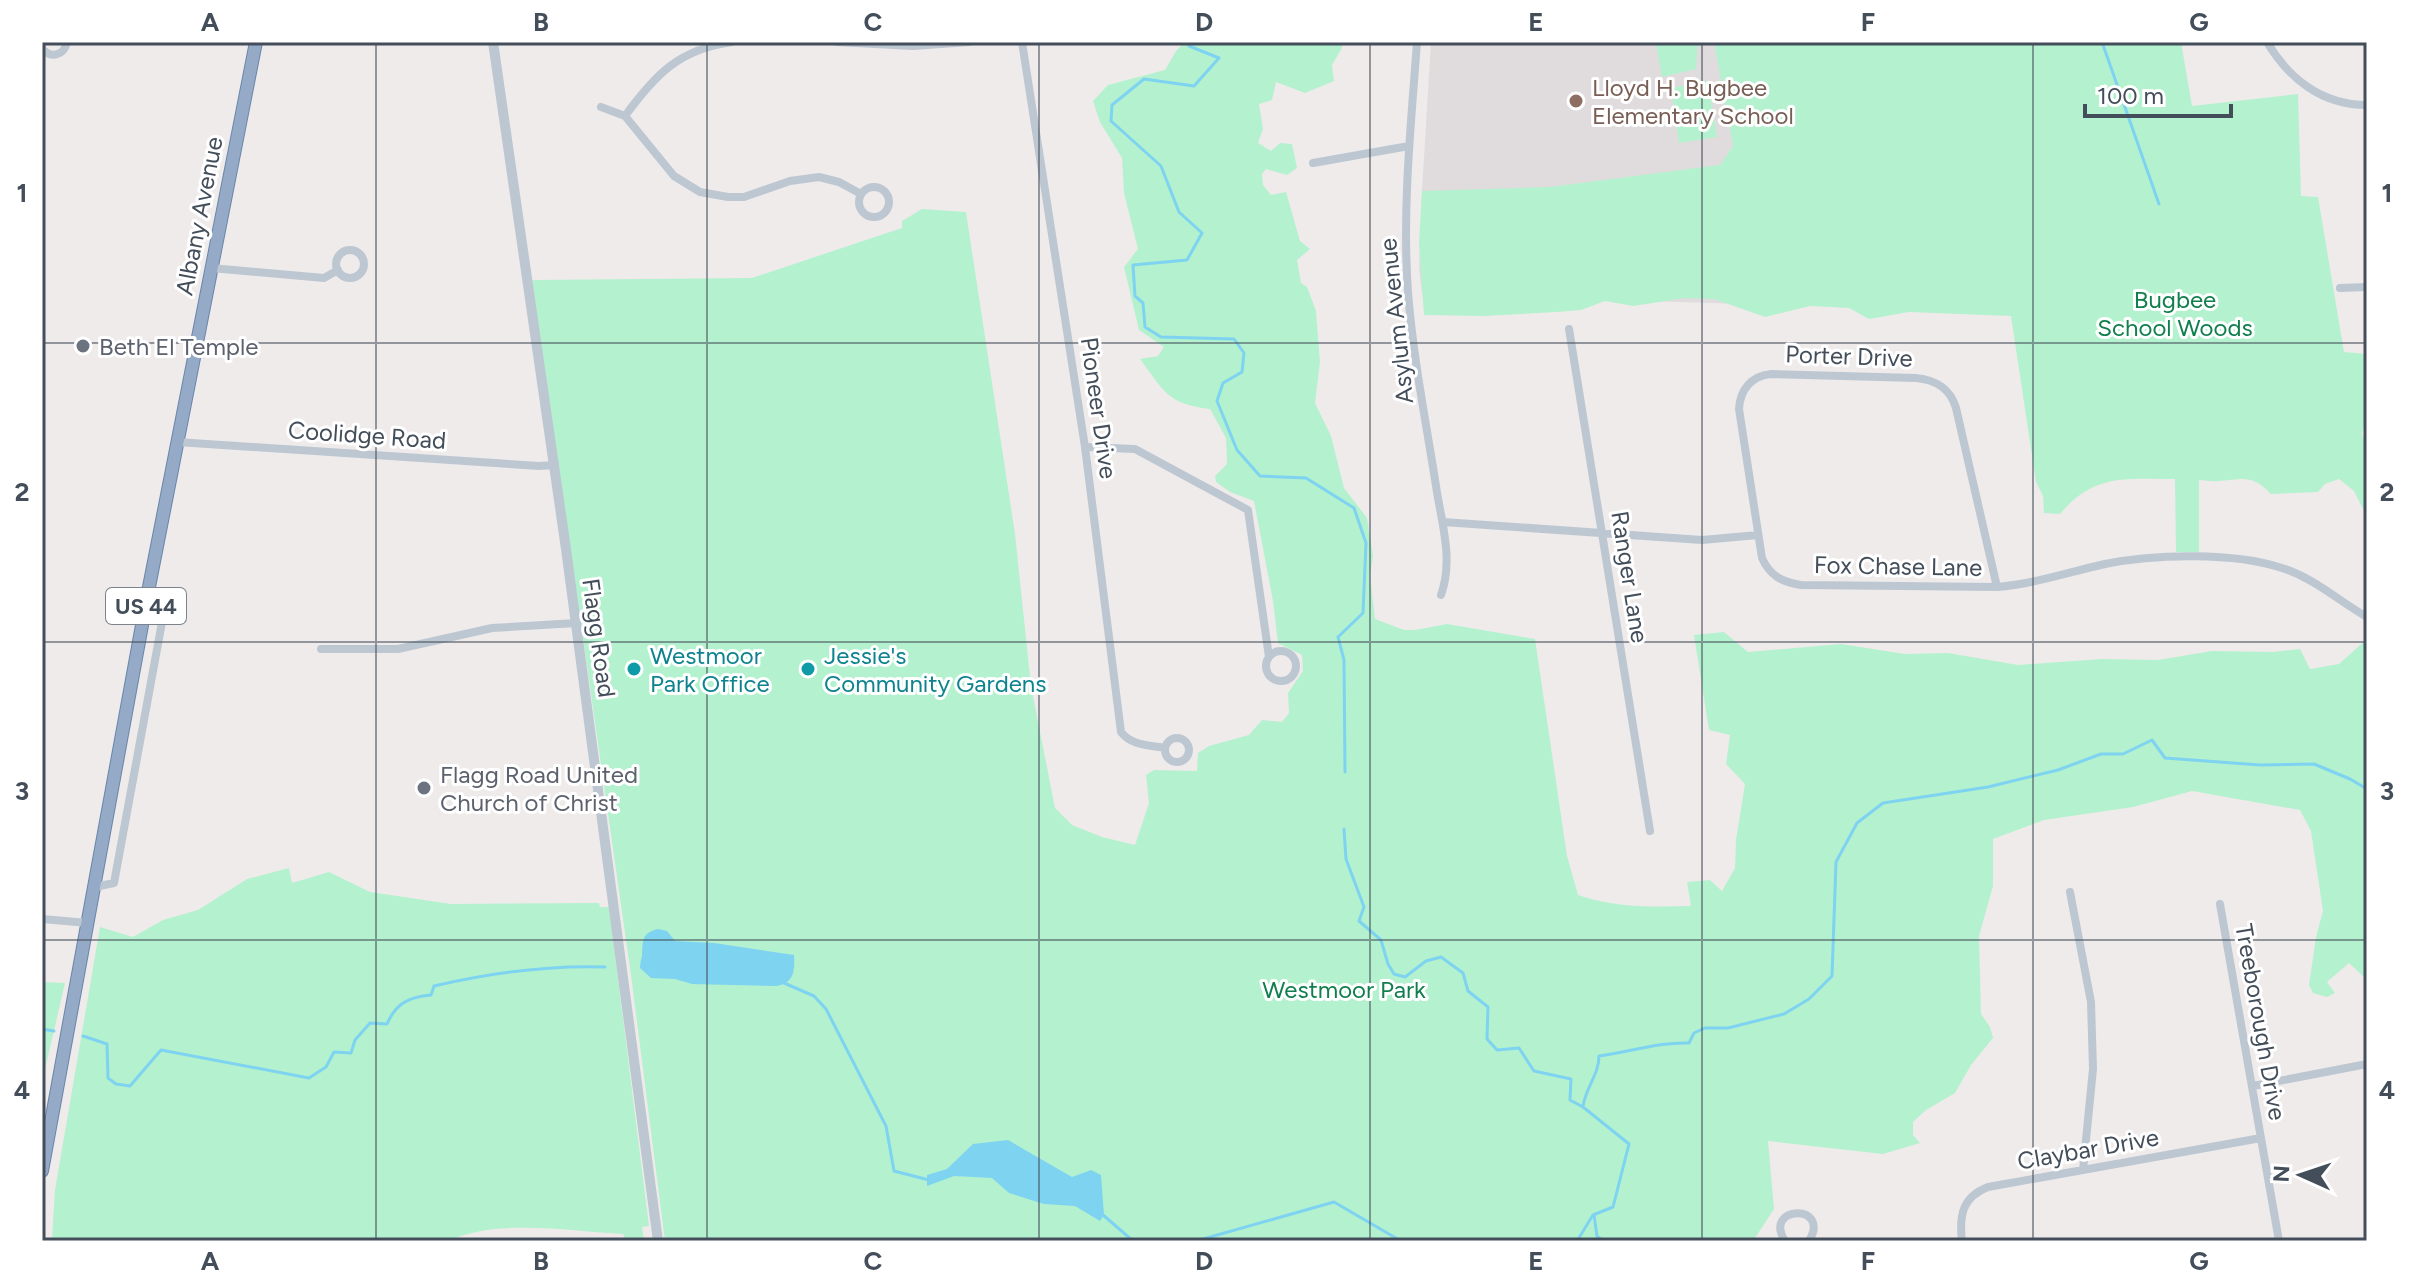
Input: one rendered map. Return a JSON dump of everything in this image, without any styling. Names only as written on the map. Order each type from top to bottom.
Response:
[{"type":"highway","name":"Albany Avenue","points":[[42,1171],[149,587],[256,42]]},
{"type":"street","points":[[42,48],[48,54],[56,55],[64,51],[67,42]]},
{"type":"street","name":"Flagg Road","points":[[493,42],[577,623],[658,1241]]},
{"type":"street","points":[[625,116],[642,91],[682,56],[711,45],[732,42]]},
{"type":"street","points":[[837,42],[913,46],[969,42]]},
{"type":"street","name":"Pioneer Drive","points":[[1022,42],[1085,447],[1121,732],[1128,740],[1165,748]]},
{"type":"street","name":"Asylum Avenue","points":[[1417,42],[1406,228],[1408,295],[1443,522],[1447,569],[1441,595]]},
{"type":"street","points":[[2267,42],[2291,74],[2306,87],[2324,98],[2367,105]]},
{"type":"street","points":[[601,107],[625,116],[674,176],[700,192],[744,197],[790,181],[819,177],[839,182],[861,194]]},
{"type":"street","points":[[1313,163],[1409,146]]},
{"type":"street","points":[[211,268],[324,278],[338,270]]},
{"type":"street","points":[[2340,288],[2367,287]]},
{"type":"street","name":"Ranger Lane","points":[[1569,329],[1650,831]]},
{"type":"street","name":"Porter Drive","points":[[1758,535],[1739,409],[1745,388],[1757,378],[1771,374],[1927,379],[1943,386],[1955,402],[1997,587]]},
{"type":"street","name":"Coolidge Road","points":[[177,442],[555,465]]},
{"type":"street","points":[[1085,447],[1135,449],[1248,510],[1269,657]]},
{"type":"street","points":[[1443,522],[1702,540],[1758,535]]},
{"type":"street","name":"Fox Chase Lane","points":[[1758,535],[1767,569],[1785,582],[1801,585],[1997,587],[2020,585],[2135,560],[2229,557],[2283,568],[2308,579],[2367,617]]},
{"type":"street","points":[[95,887],[114,883],[165,606],[149,587]]},
{"type":"street","points":[[321,649],[398,649],[492,628],[577,623]]},
{"type":"street","points":[[2070,892],[2091,1002],[2093,1069],[2083,1170]]},
{"type":"street","name":"Treeborough Drive","points":[[2220,904],[2279,1241]]},
{"type":"street","points":[[42,919],[88,923]]},
{"type":"street","points":[[2253,1086],[2367,1064]]},
{"type":"street","name":"Claybar Drive","points":[[1962,1241],[1960,1224],[1963,1209],[1968,1200],[1982,1189],[2261,1138]]},
{"type":"street","points":[[1785,1241],[1780,1230],[1782,1222],[1797,1212],[1812,1222],[1814,1232],[1809,1241]]},
{"type":"shaded area","points":[[1431,42],[1736,42],[1775,305],[1422,294],[1419,268]]},
{"type":"green space","name":"Westmoor Park","points":[[1185,42],[1341,42],[1342,48],[1332,65],[1334,81],[1305,93],[1276,82],[1272,100],[1259,104],[1263,129],[1258,143],[1271,151],[1280,143],[1292,144],[1297,168],[1287,175],[1266,169],[1262,174],[1263,185],[1271,195],[1286,192],[1300,241],[1310,249],[1297,260],[1301,283],[1307,287],[1316,311],[1320,362],[1315,403],[1331,436],[1344,488],[1367,518],[1373,556],[1370,576],[1375,619],[1404,630],[1447,624],[1535,639],[1567,856],[1578,895],[1620,904],[1691,906],[1687,882],[1710,880],[1722,891],[1735,868],[1745,784],[1726,764],[1730,735],[1709,730],[1694,635],[1724,632],[1748,652],[1841,644],[1905,654],[1948,653],[2018,665],[2102,659],[2158,660],[2212,651],[2300,649],[2310,669],[2339,664],[2367,639],[2367,980],[2349,963],[2327,982],[2335,993],[2327,997],[2313,993],[2309,985],[2323,911],[2311,831],[2300,810],[2192,791],[2133,807],[2044,820],[1993,839],[1993,886],[1979,936],[1981,1014],[1993,1038],[1971,1065],[1955,1093],[1926,1110],[1913,1122],[1913,1135],[1920,1143],[1883,1154],[1768,1141],[1774,1209],[1753,1241],[665,1241],[631,975],[532,280],[752,278],[902,228],[902,221],[922,209],[966,212],[1015,534],[1031,686],[1055,808],[1072,825],[1135,845],[1149,803],[1146,775],[1154,770],[1197,771],[1198,753],[1209,746],[1249,735],[1262,720],[1282,722],[1289,713],[1288,693],[1303,671],[1302,655],[1278,643],[1254,501],[1230,492],[1216,482],[1215,476],[1227,464],[1226,438],[1210,409],[1184,404],[1168,394],[1140,359],[1158,356],[1164,347],[1139,330],[1124,267],[1138,249],[1124,193],[1122,158],[1100,122],[1093,101],[1108,85],[1165,70]]},
{"type":"green space","points":[[1698,42],[1696,69],[1662,77],[1656,43]]},
{"type":"green space","name":"Bugbee School Woods","points":[[1714,42],[2181,42],[2192,106],[2298,94],[2301,196],[2318,197],[2344,352],[2367,354],[2367,413],[2362,434],[2367,449],[2367,517],[2354,491],[2339,479],[2325,484],[2318,492],[2271,494],[2252,480],[2199,480],[2199,552],[2176,552],[2175,479],[2112,481],[2085,491],[2060,514],[2044,513],[2043,496],[2036,482],[2011,316],[1909,312],[1869,319],[1849,308],[1810,306],[1765,317],[1714,299],[1685,298],[1633,306],[1605,301],[1581,310],[1557,312],[1424,315],[1419,243],[1422,191],[1550,187],[1720,165],[1733,146]]},
{"type":"green space","points":[[1708,81],[1717,137],[1679,143],[1671,88]]},
{"type":"green space","points":[[289,868],[292,883],[329,872],[370,892],[451,904],[599,903],[600,907],[609,907],[649,1226],[642,1227],[644,1241],[626,1241],[623,1234],[534,1228],[489,1230],[449,1241],[52,1239],[55,1190],[100,927],[133,937],[163,920],[198,910],[247,879]]},
{"type":"green space","points":[[42,982],[65,983],[42,1082]]},
{"type":"water","points":[[658,929],[667,931],[675,941],[714,943],[794,955],[792,975],[787,982],[777,986],[692,984],[675,979],[651,978],[640,968],[643,942],[648,933]]},
{"type":"water","points":[[1008,1140],[1072,1177],[1091,1170],[1101,1175],[1104,1215],[1100,1221],[1075,1206],[1044,1204],[1009,1193],[992,1178],[954,1176],[927,1186],[927,1175],[947,1169],[973,1144]]},
{"type":"waterway","points":[[1192,42],[1189,46],[1219,58],[1194,86],[1144,79],[1112,105],[1111,121],[1161,166],[1179,212],[1202,233],[1187,260],[1133,265],[1135,296],[1143,303],[1145,327],[1161,337],[1234,339],[1244,353],[1242,372],[1223,383],[1217,401],[1237,450],[1260,476],[1306,478],[1354,508],[1366,543],[1363,613],[1338,637],[1344,660],[1345,772]]},
{"type":"waterway","points":[[2102,42],[2159,204]]},
{"type":"waterway","points":[[1583,1107],[1599,1056],[1689,1043],[1694,1033],[1705,1028],[1728,1028],[1784,1014],[1809,999],[1832,976],[1836,862],[1857,823],[1883,803],[1988,787],[2058,770],[2101,754],[2123,754],[2152,740],[2165,758],[2260,765],[2314,764],[2367,789]]},
{"type":"waterway","points":[[1344,829],[1346,859],[1364,907],[1359,921],[1381,940],[1394,974],[1405,977],[1426,961],[1441,957],[1463,973],[1468,991],[1488,1007],[1487,1039],[1497,1050],[1519,1048],[1534,1071],[1571,1079],[1570,1100],[1629,1144],[1613,1207],[1593,1215],[1577,1241]]},
{"type":"waterway","points":[[83,1036],[107,1044],[108,1078],[116,1084],[130,1086],[161,1050],[309,1078],[326,1067],[334,1052],[351,1053],[355,1040],[370,1023],[387,1024],[399,1006],[416,997],[431,995],[434,986],[519,971],[605,967]]},
{"type":"waterway","points":[[784,983],[814,996],[826,1009],[886,1126],[894,1171],[929,1180]]},
{"type":"waterway","points":[[42,1029],[54,1031]]},
{"type":"waterway","points":[[1196,1241],[1334,1202],[1401,1241]]},
{"type":"waterway","points":[[1102,1214],[1133,1241]]},
{"type":"waterway","points":[[1594,1215],[1597,1236],[1603,1241]]},
{"type":"place","name":"Lloyd H. Bugbee Elementary School","points":[[1576,101]]},
{"type":"place","name":"Beth El Temple","points":[[83,346]]},
{"type":"place","name":"Westmoor Park Office","points":[[634,669]]},
{"type":"place","name":"Jessie's Community Gardens","points":[[808,669]]},
{"type":"place","name":"Flagg Road United Church of Christ","points":[[424,788]]}]
